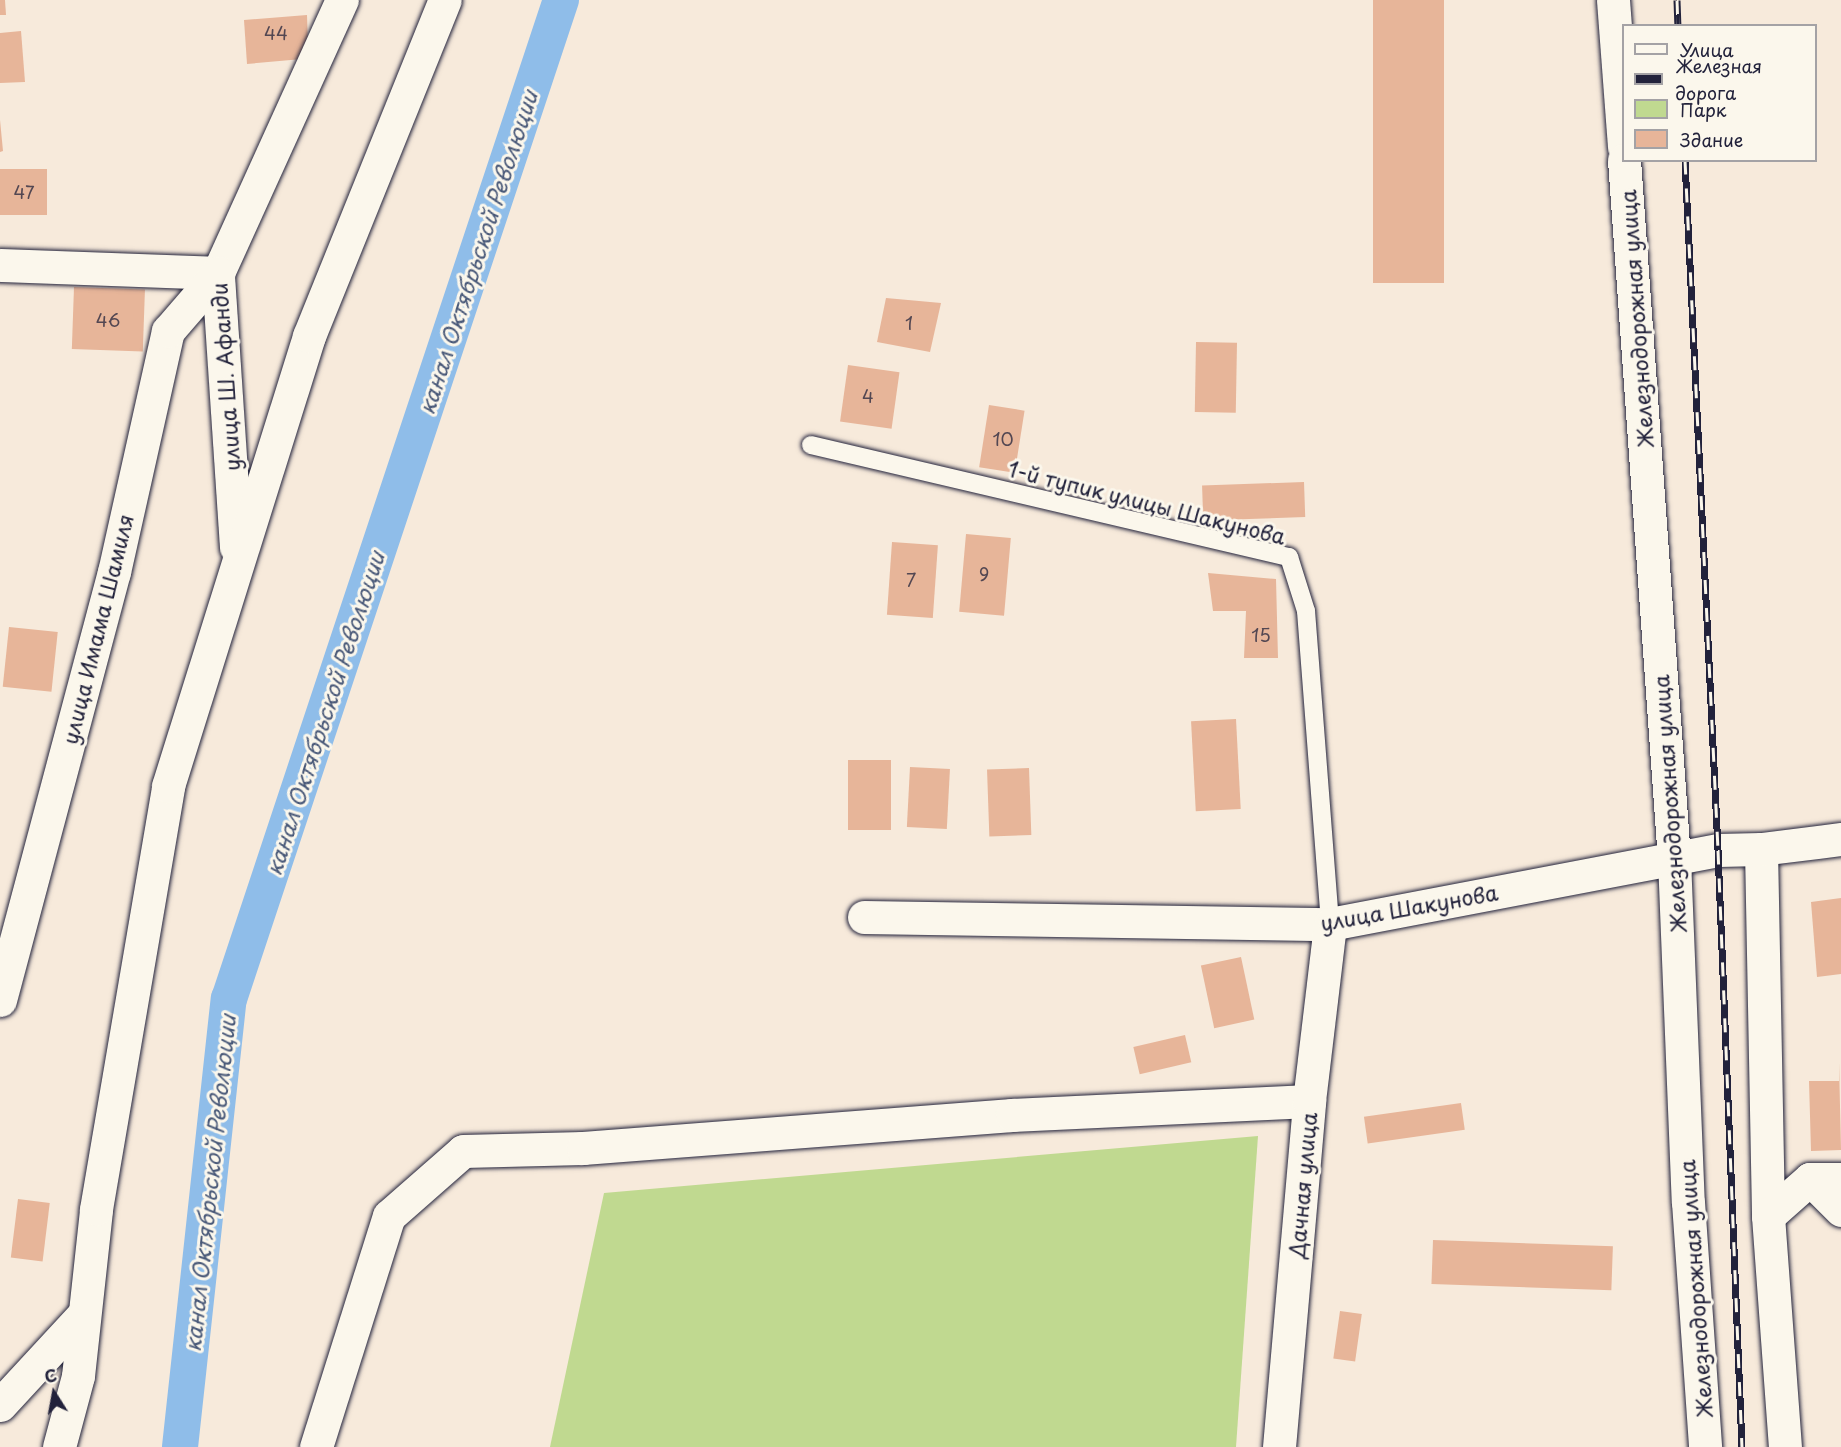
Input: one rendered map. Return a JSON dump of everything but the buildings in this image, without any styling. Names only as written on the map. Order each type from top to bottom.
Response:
[{"type":"street","points":[[315,0],[317,50]]},
{"type":"street","name":"улица Ш. Афанди","points":[[237,565],[218,273],[317,50],[342,0]]},
{"type":"street","points":[[58,1447],[78,1376],[96,1209],[168,786],[309,336],[445,0]]},
{"type":"street","points":[[1613,0],[1622,132]]},
{"type":"street","name":"Железнодорожная улица","points":[[1624,162],[1674,858],[1688,1202],[1706,1447]]},
{"type":"street","points":[[0,265],[218,273]]},
{"type":"street","name":"улица Имама Шамиля","points":[[0,1000],[114,572],[168,331],[218,273]]},
{"type":"street","name":"улица Шакунова","points":[[864,917],[1330,924],[1718,850],[1761,849],[1841,839]]},
{"type":"street","points":[[1761,849],[1768,1216],[1785,1447]]},
{"type":"street","name":"Дачная улица","points":[[1279,1447],[1309,1101],[1330,924]]},
{"type":"street","points":[[316,1447],[389,1216],[463,1151],[583,1148],[1012,1115],[1309,1101]]},
{"type":"street","points":[[1768,1216],[1826,1179],[1841,1210]]},
{"type":"street","points":[[0,1405],[84,1314]]},
{"type":"lane","name":"1-й тупик улицы Шакунова","points":[[811,445],[1289,557],[1306,611],[1330,924]]},
{"type":"green space","points":[[1258,1136],[1236,1447],[550,1447],[604,1193]]},
{"type":"waterway","name":"канал Октябрьской Революции","points":[[180,1447],[229,999],[561,0]]},
{"type":"railway","points":[[1677,0],[1678,24]]},
{"type":"railway","points":[[1685,162],[1718,850],[1742,1447]]}]
